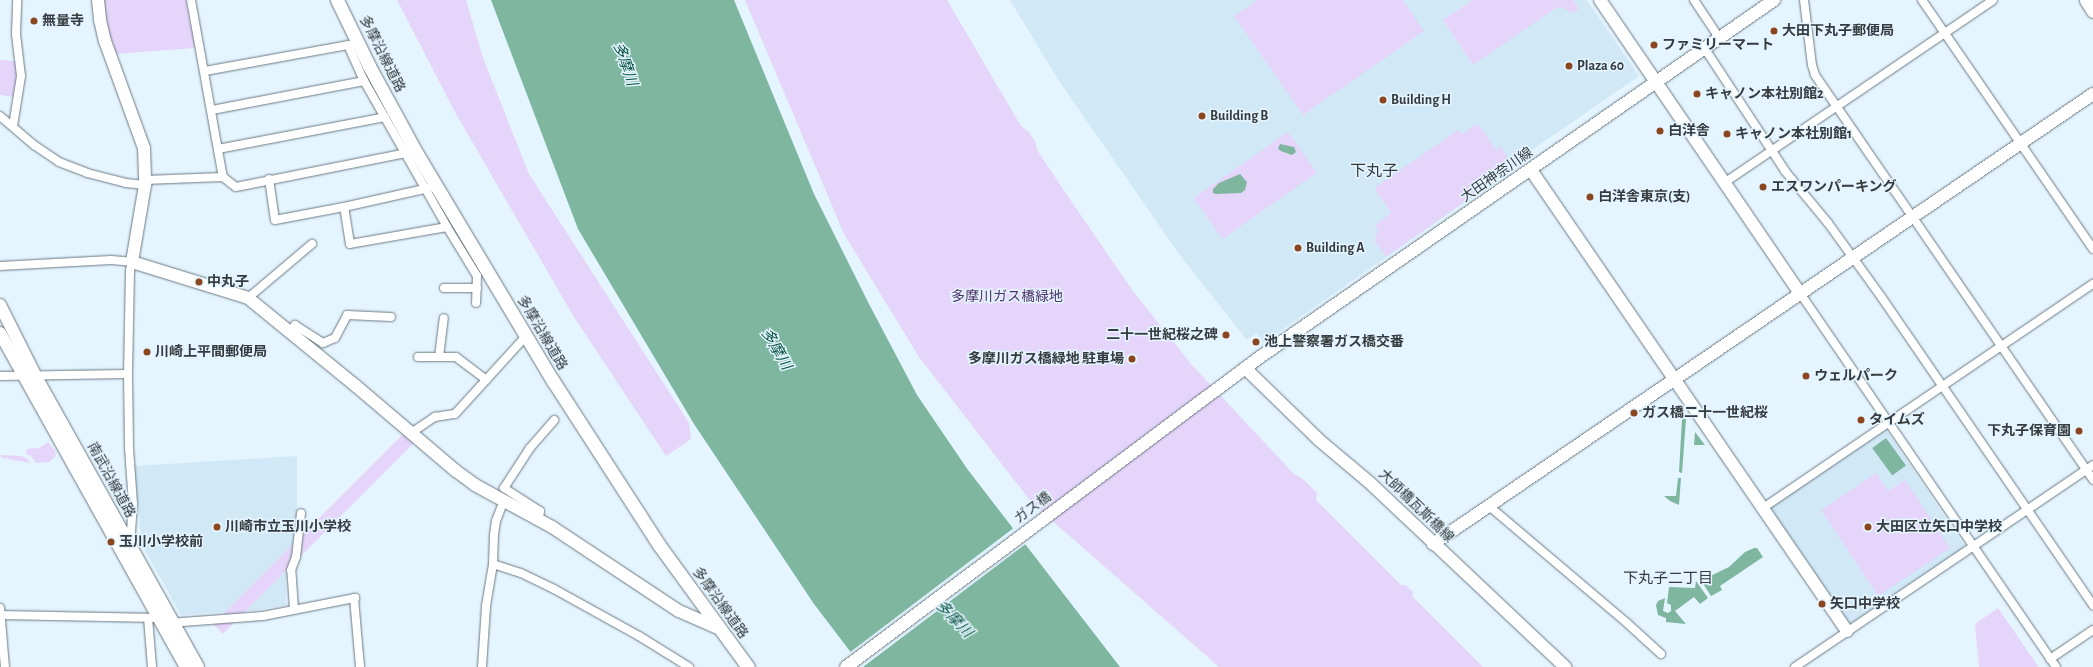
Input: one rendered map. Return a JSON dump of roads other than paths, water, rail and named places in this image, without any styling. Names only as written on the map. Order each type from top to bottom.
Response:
[{"type":"main road","name":"多摩沿線道路","points":[[337,0],[430,188],[482,274],[525,337],[659,545],[718,628],[748,667]]},
{"type":"main road","points":[[2086,0],[2093,11]]},
{"type":"street","points":[[13,126],[21,76],[16,34],[17,0]]},
{"type":"street","points":[[98,0],[100,20],[105,41],[144,148],[145,182],[130,271],[128,374],[129,448],[133,504],[130,545]]},
{"type":"street","points":[[191,0],[223,177]]},
{"type":"street","points":[[1600,0],[2056,667]]},
{"type":"street","points":[[1694,0],[1720,39]]},
{"type":"street","name":"大田神奈川線","points":[[1241,371],[1532,170],[1774,0]]},
{"type":"street","points":[[1804,0],[1813,71],[2002,346],[2090,467],[2093,480]]},
{"type":"street","points":[[1922,0],[2093,249]]},
{"type":"street","points":[[1724,183],[1993,0]]},
{"type":"street","points":[[205,71],[348,45],[364,81],[385,118],[406,153],[430,188],[447,227],[482,274],[477,288],[476,303]]},
{"type":"street","points":[[1705,49],[1786,171],[1853,257],[2093,605]]},
{"type":"street","points":[[212,110],[364,81]]},
{"type":"street","points":[[1433,544],[1674,378],[2093,94]]},
{"type":"street","points":[[0,116],[34,145],[60,162],[87,173],[126,183],[223,177],[236,187],[406,153]]},
{"type":"street","points":[[218,149],[385,118]]},
{"type":"street","points":[[1532,170],[1847,631]]},
{"type":"street","points":[[269,180],[275,220],[344,207],[430,188]]},
{"type":"street","points":[[344,207],[350,244],[447,227]]},
{"type":"street","points":[[248,298],[312,244]]},
{"type":"street","points":[[0,266],[110,260],[132,262],[248,298],[290,331],[456,471],[504,500],[539,518],[673,607],[718,628]]},
{"type":"street","points":[[1763,508],[2093,284]]},
{"type":"street","points":[[444,288],[477,288]]},
{"type":"street","name":"南武沿線道路","points":[[0,305],[35,375],[130,545],[160,621],[198,667]]},
{"type":"street","points":[[290,331],[295,325],[323,343],[335,338],[347,315],[391,317]]},
{"type":"street","points":[[439,357],[444,318]]},
{"type":"street","name":"南武沿線道路","points":[[0,333],[22,375],[186,667]]},
{"type":"street","points":[[411,433],[435,417],[455,414],[525,337]]},
{"type":"street","points":[[418,357],[456,357],[486,380]]},
{"type":"street","name":"大師橋瓦斯橋線","points":[[1241,371],[1369,482],[1565,667]]},
{"type":"street","name":"ガス橋","points":[[846,667],[1241,371]]},
{"type":"street","points":[[0,376],[128,374]]},
{"type":"street","points":[[539,518],[540,511],[504,488],[530,448],[554,420]]},
{"type":"street","points":[[1795,667],[2090,467]]},
{"type":"street","points":[[482,667],[486,606],[493,564],[496,521],[504,500]]},
{"type":"street","points":[[1489,506],[1627,623],[1661,654]]},
{"type":"street","points":[[294,609],[291,570],[296,557],[301,513]]},
{"type":"street","points":[[493,564],[521,573],[554,589],[639,636],[689,667]]},
{"type":"street","points":[[5,667],[0,613],[160,621],[263,616],[354,598],[360,667]]},
{"type":"street","points":[[152,667],[160,621]]},
{"type":"street","points":[[2050,659],[2093,630]]},
{"type":"water","name":"多摩川","points":[[491,0],[734,0],[814,194],[869,304],[917,395],[968,470],[1120,667],[862,667],[814,604],[694,424],[578,229]]},
{"type":"water","points":[[1280,144],[1294,147],[1296,152],[1292,155],[1281,151],[1278,149]]},
{"type":"water","points":[[1240,174],[1247,182],[1245,190],[1241,193],[1213,193],[1213,189],[1219,183]]},
{"type":"water","points":[[1682,419],[1686,419],[1682,473],[1679,472]]},
{"type":"water","points":[[1695,432],[1705,445],[1694,445]]},
{"type":"water","points":[[1886,438],[1906,466],[1892,475],[1872,448]]},
{"type":"water","points":[[1678,478],[1681,478],[1679,505],[1670,501],[1664,496],[1676,496]]},
{"type":"water","points":[[1757,548],[1763,557],[1720,586],[1722,590],[1711,596],[1702,582],[1706,578],[1729,567],[1745,552]]},
{"type":"water","points":[[1696,581],[1708,598],[1700,604],[1694,597],[1675,611],[1686,624],[1666,622],[1666,618],[1658,615],[1656,605],[1658,601],[1665,598],[1663,611],[1668,613],[1671,611],[1671,605],[1667,603],[1669,587],[1695,588]]},
{"type":"place","name":"無量寺","points":[[34,21]]},
{"type":"place","name":"大田下丸子郵便局","points":[[1774,31]]},
{"type":"place","name":"ファミリーマート","points":[[1654,45]]},
{"type":"place","name":"Plaza 60","points":[[1569,66]]},
{"type":"place","name":"キャノン本社別館2","points":[[1697,94]]},
{"type":"place","name":"Building H","points":[[1383,100]]},
{"type":"place","name":"Building B","points":[[1202,116]]},
{"type":"place","name":"白洋舎","points":[[1660,131]]},
{"type":"place","name":"キャノン本社別館1","points":[[1727,134]]},
{"type":"place","name":"エスワンパーキング","points":[[1763,187]]},
{"type":"place","name":"白洋舎東京(支)","points":[[1590,197]]},
{"type":"place","name":"Building A","points":[[1298,248]]},
{"type":"place","name":"中丸子","points":[[199,282]]},
{"type":"place","name":"二十一世紀桜之碑","points":[[1226,335]]},
{"type":"place","name":"池上警察署ガス橋交番","points":[[1256,342]]},
{"type":"place","name":"川崎上平間郵便局","points":[[147,352]]},
{"type":"place","name":"多摩川ガス橋緑地 駐車場","points":[[1132,359]]},
{"type":"place","name":"ウェルパーク","points":[[1806,376]]},
{"type":"place","name":"ガス橋二十一世紀桜","points":[[1634,413]]},
{"type":"place","name":"タイムズ","points":[[1861,420]]},
{"type":"place","name":"下丸子保育園","points":[[2079,431]]},
{"type":"place","name":"川崎市立玉川小学校","points":[[217,527]]},
{"type":"place","name":"大田区立矢口中学校","points":[[1868,527]]},
{"type":"place","name":"玉川小学校前","points":[[111,542]]},
{"type":"place","name":"矢口中学校","points":[[1822,604]]},
{"type":"district","name":"下丸子","points":[[1374,171]]},
{"type":"district","name":"下丸子二丁目","points":[[1668,579]]},
{"type":"park label","name":"多摩川ガス橋緑地","points":[[1007,297]]}]
